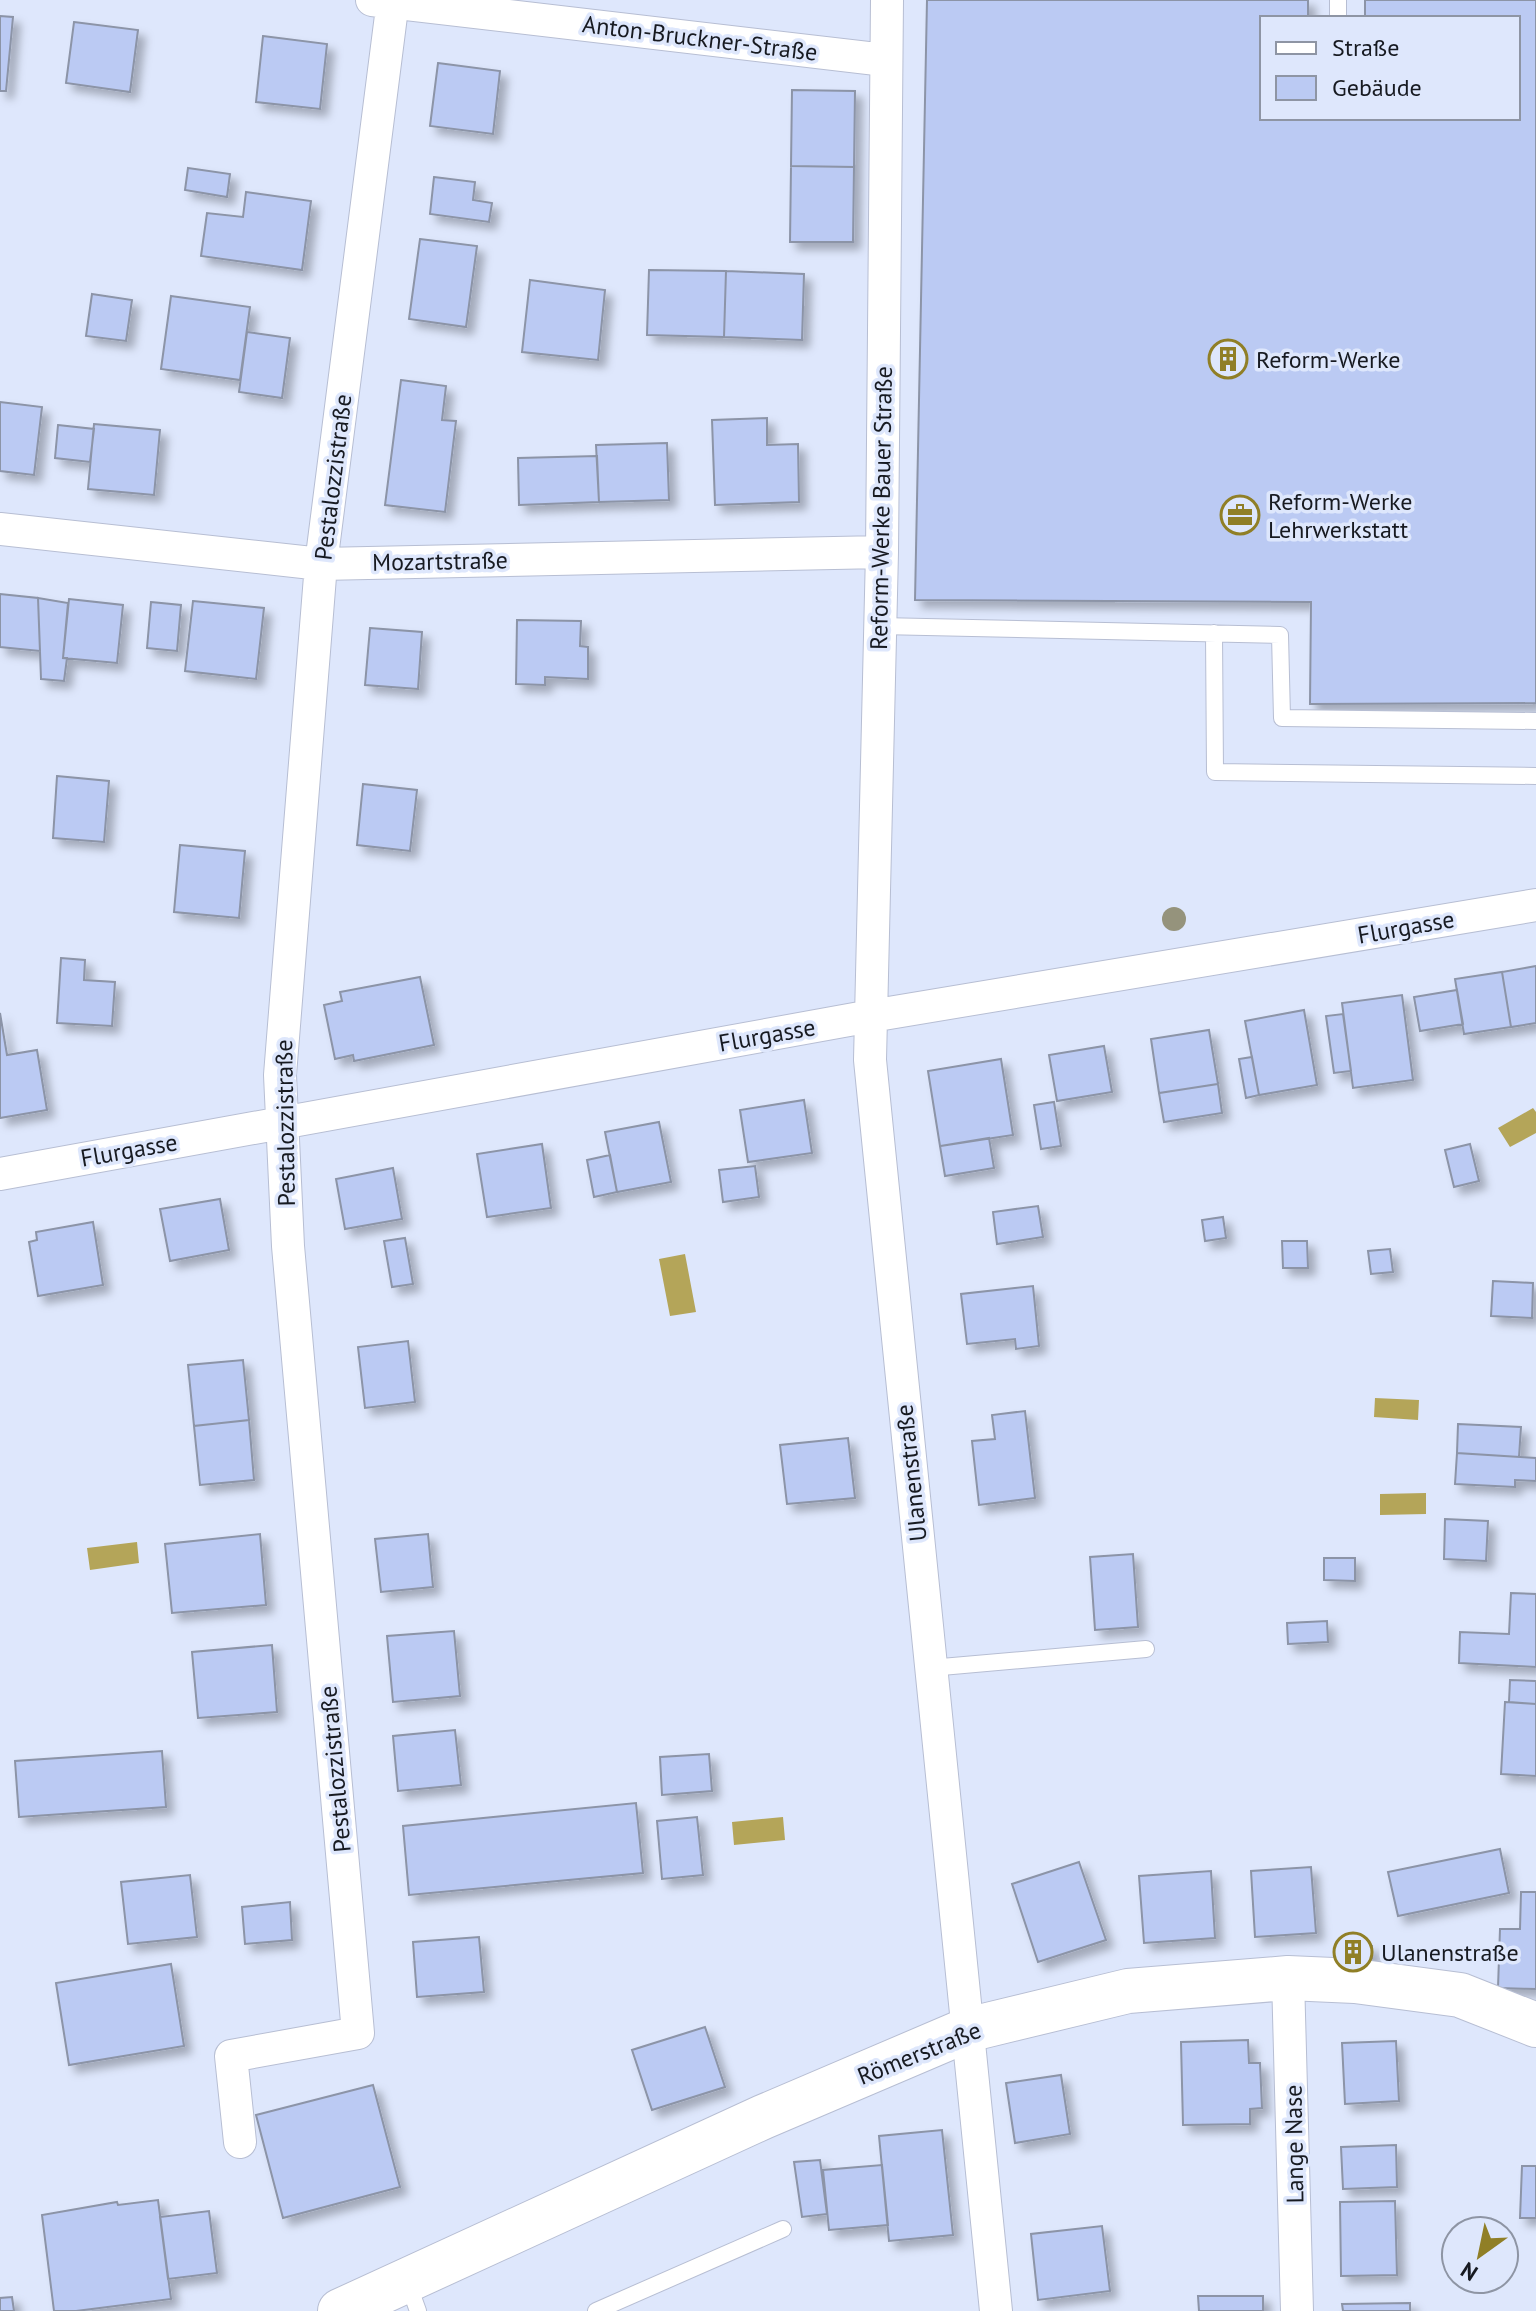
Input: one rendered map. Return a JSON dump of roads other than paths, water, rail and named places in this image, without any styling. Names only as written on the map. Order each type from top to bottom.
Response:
[{"type":"main road","name":"Römerstraße","points":[[340,2311],[413,2296],[763,2117],[967,2030],[1128,1991],[1288,1978],[1355,1981],[1460,1995],[1536,2025]]},
{"type":"street","name":"Reform-Werke Bauer Straße","points":[[871,1016],[882,552],[887,0]]},
{"type":"street","name":"Anton-Bruckner-Straße","points":[[386,1],[885,60]]},
{"type":"street","name":"Pestalozzistraße","points":[[240,2142],[231,2056],[358,2033],[288,1246],[280,1075],[321,564],[386,1]]},
{"type":"street","name":"Mozartstraße","points":[[0,529],[321,564],[882,552]]},
{"type":"street","name":"Flurgasse","points":[[0,1174],[871,1016],[1536,905]]},
{"type":"street","name":"Ulanenstraße","points":[[871,1016],[871,1076],[996,2311]]},
{"type":"street","name":"Lange Nase","points":[[1288,1978],[1297,2311]]},
{"type":"lane","points":[[880,626],[1280,635],[1282,718],[1536,721]]},
{"type":"lane","points":[[1214,633],[1215,772],[1536,776]]},
{"type":"lane","points":[[930,1668],[1146,1649]]},
{"type":"lane","points":[[596,2311],[783,2229]]},
{"type":"place","name":"Reform-Werke","points":[[1228,359]]},
{"type":"place","name":"Reform-Werke Lehrwerkstatt","points":[[1240,515]]},
{"type":"place","name":"Ulanenstraße","points":[[1353,1952]]}]
